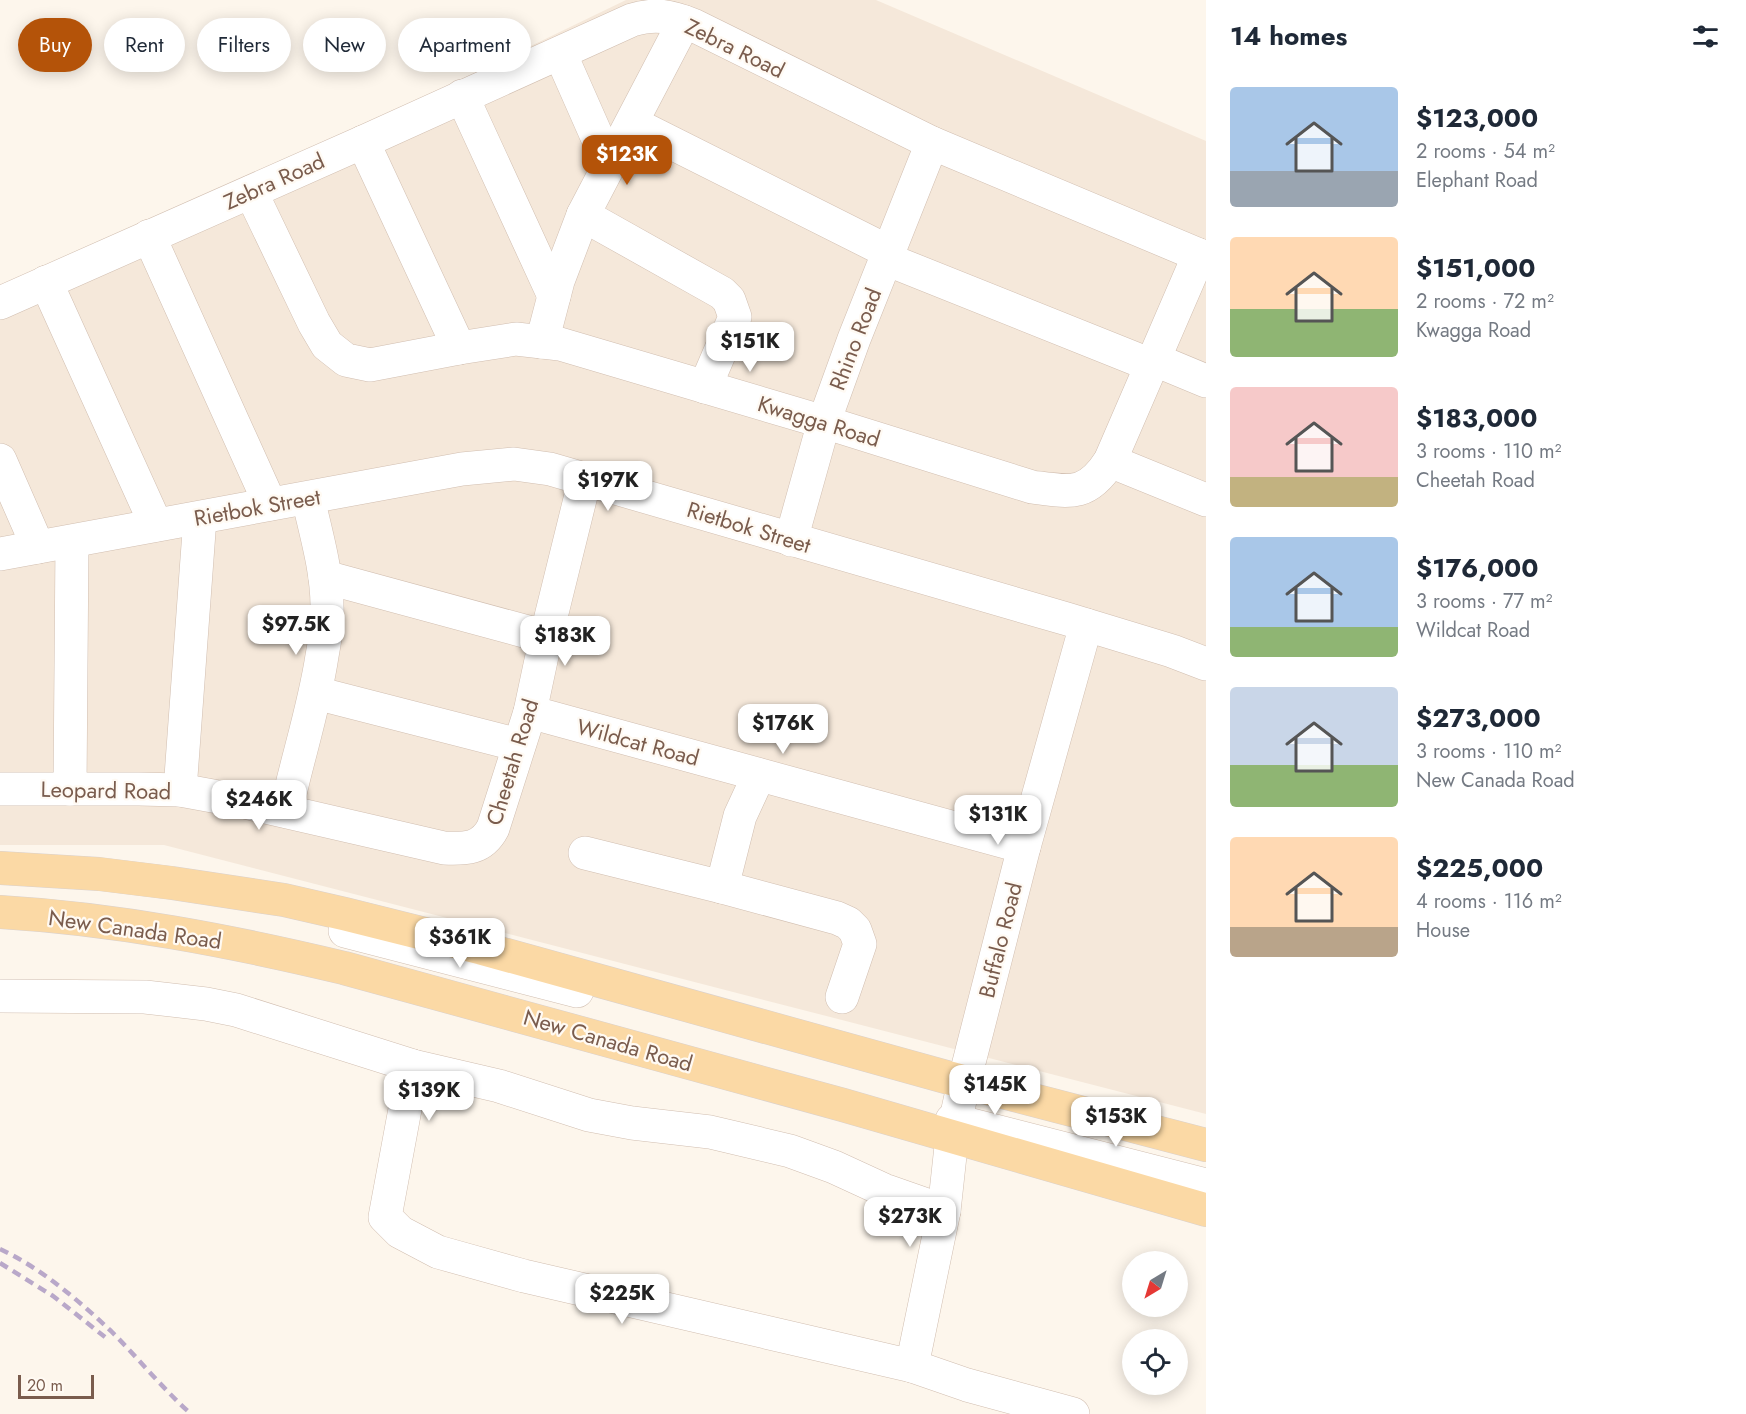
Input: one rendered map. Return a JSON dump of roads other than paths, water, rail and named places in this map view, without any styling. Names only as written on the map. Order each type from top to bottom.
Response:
[{"type":"main road","name":"New Canada Road","points":[[0,868],[99,874],[285,900],[567,972],[959,1109],[1017,1155],[1206,1210]]},
{"type":"main road","name":"New Canada Road","points":[[0,912],[45,915],[159,929],[281,953],[344,968],[843,1105],[959,1109],[1206,1145]]},
{"type":"street","name":"Zebra Road","points":[[0,303],[647,15],[676,19],[708,32],[932,143],[1203,256]]},
{"type":"street","points":[[543,342],[554,296],[583,215],[684,22]]},
{"type":"street","points":[[560,53],[609,164]]},
{"type":"street","points":[[462,96],[554,296]]},
{"type":"street","points":[[632,123],[887,255],[1152,362],[1206,381]]},
{"type":"street","points":[[363,142],[459,348]]},
{"type":"street","name":"Rhino Road","points":[[791,540],[824,422],[854,339],[932,143]]},
{"type":"street","name":"Kwagga Road","points":[[251,192],[314,323],[327,345],[346,360],[370,365],[516,339],[560,344],[1032,486],[1063,491],[1080,490],[1094,481],[1110,460],[1152,362],[1203,256]]},
{"type":"street","points":[[583,215],[722,293],[729,300],[735,317],[705,387]]},
{"type":"street","points":[[149,236],[270,504]]},
{"type":"street","points":[[46,282],[156,525]]},
{"type":"street","points":[[0,460],[38,547]]},
{"type":"street","points":[[1110,460],[1206,500]]},
{"type":"street","name":"Rietbok Street","points":[[0,554],[462,470],[501,465],[527,466],[585,479],[949,584],[1173,651],[1206,664]]},
{"type":"street","name":"Cheetah Road","points":[[489,835],[530,712],[585,479]]},
{"type":"street","points":[[286,811],[292,780],[316,693],[326,633],[325,578],[308,498]]},
{"type":"street","points":[[180,790],[200,518]]},
{"type":"street","points":[[70,789],[72,542]]},
{"type":"street","points":[[325,578],[546,637]]},
{"type":"street","name":"Buffalo Road","points":[[912,1366],[944,1211],[959,1109],[1024,847],[1086,625]]},
{"type":"street","points":[[316,693],[519,745]]},
{"type":"street","name":"Wildcat Road","points":[[530,712],[1024,847]]},
{"type":"street","points":[[723,887],[740,816],[759,775]]},
{"type":"street","name":"Leopard Road","points":[[0,789],[180,790],[286,811],[444,848],[472,847],[484,841],[489,835]]},
{"type":"street","points":[[585,853],[723,887],[848,923],[855,930],[860,944],[842,997]]},
{"type":"street","name":"New Canada Road","points":[[0,879],[145,890],[285,915],[614,1001],[1206,1185]]},
{"type":"street","name":"New Canada Road","points":[[0,896],[102,907],[216,924],[838,1087],[959,1109],[1206,1160]]},
{"type":"street","points":[[0,996],[145,997],[236,1010],[413,1066],[499,1086],[589,1115],[632,1123],[710,1132],[767,1145],[818,1161],[884,1190],[944,1211]]},
{"type":"street","points":[[413,1066],[385,1217],[400,1232],[438,1252],[524,1276],[912,1366],[968,1385],[1073,1414]]},
{"type":"railway","points":[[0,1249],[30,1265],[86,1308],[191,1414]]},
{"type":"railway","points":[[0,1263],[53,1296],[105,1337]]}]
